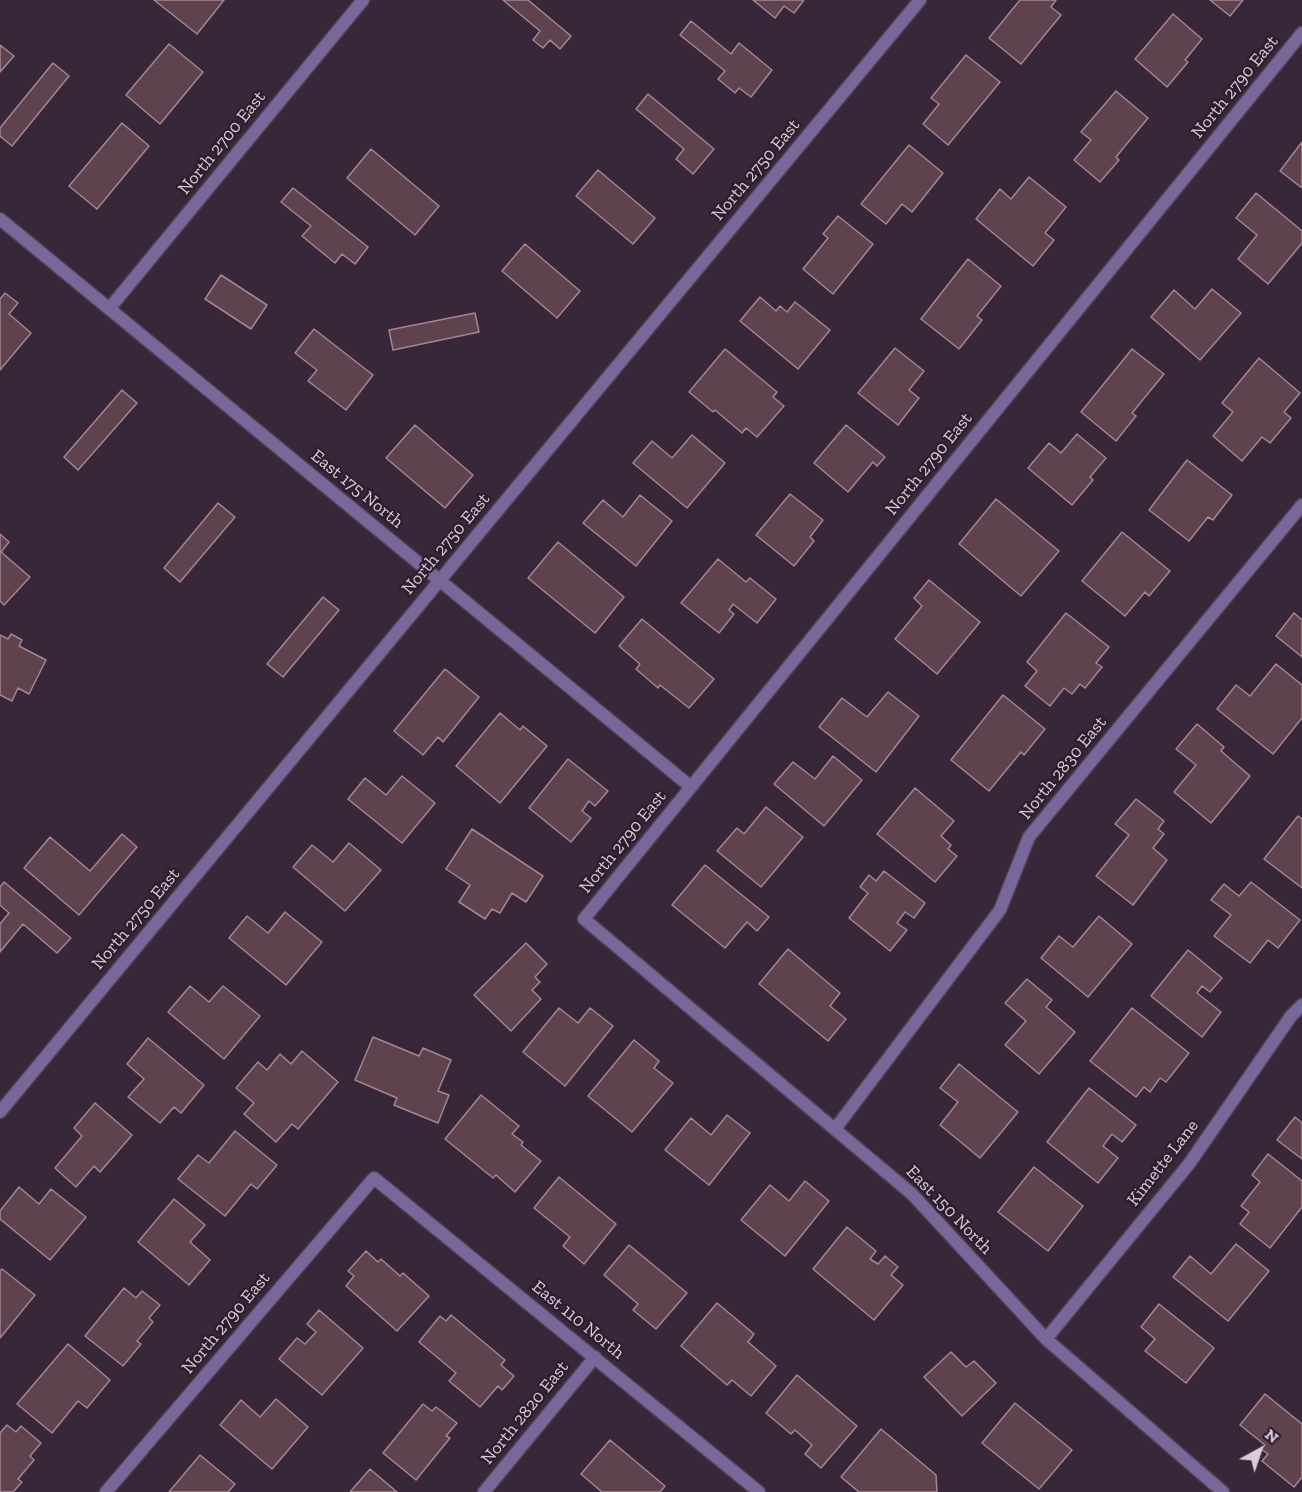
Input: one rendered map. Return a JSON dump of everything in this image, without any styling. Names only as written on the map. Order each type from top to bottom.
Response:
[{"type":"street","name":"North 2700 East","points":[[109,309],[363,0]]},
{"type":"street","name":"North 2750 East","points":[[0,1112],[920,0]]},
{"type":"street","name":"North 2790 East","points":[[584,919],[1302,33]]},
{"type":"street","name":"East 175 North","points":[[0,219],[691,787]]},
{"type":"street","name":"North 2830 East","points":[[835,1129],[1000,910],[1029,837],[1302,505]]},
{"type":"street","name":"East 150 North","points":[[584,919],[912,1194],[1046,1339],[1223,1492]]},
{"type":"street","name":"Kimette Lane","points":[[1046,1339],[1189,1164],[1291,1016],[1302,1005]]},
{"type":"street","name":"North 2790 East","points":[[106,1492],[374,1178]]},
{"type":"street","name":"East 110 North","points":[[374,1178],[759,1492]]},
{"type":"street","name":"North 2820 East","points":[[484,1492],[595,1357]]},
{"type":"building","points":[[154,0],[224,0],[197,34]]},
{"type":"building","points":[[503,0],[528,0],[571,36],[560,49],[550,40],[543,48],[533,40],[540,31]]},
{"type":"building","points":[[753,0],[804,0],[794,13],[784,6],[775,18]]},
{"type":"building","points":[[1020,0],[1056,0],[1051,7],[1061,15],[1021,64],[989,38]]},
{"type":"building","points":[[1210,0],[1243,0],[1230,16]]},
{"type":"building","points":[[1173,14],[1202,39],[1185,60],[1188,62],[1167,87],[1135,59]]},
{"type":"building","points":[[691,21],[731,54],[739,43],[772,70],[751,97],[739,88],[735,93],[718,79],[725,71],[680,35]]},
{"type":"building","points":[[169,44],[203,72],[160,124],[126,95]]},
{"type":"building","points":[[0,45],[14,56],[0,72]]},
{"type":"building","points":[[966,55],[1000,82],[948,145],[923,124],[939,104],[931,98]]},
{"type":"building","points":[[53,63],[69,76],[12,146],[0,136],[0,128]]},
{"type":"building","points":[[1116,91],[1148,118],[1116,157],[1119,160],[1100,182],[1074,160],[1091,140],[1081,132]]},
{"type":"building","points":[[648,94],[714,149],[693,174],[676,159],[684,149],[636,109]]},
{"type":"building","points":[[122,123],[149,146],[97,209],[69,186]]},
{"type":"building","points":[[1302,142],[1302,188],[1280,171]]},
{"type":"building","points":[[909,145],[943,173],[912,212],[902,204],[886,224],[861,204]]},
{"type":"building","points":[[371,149],[439,206],[415,235],[347,178]]},
{"type":"building","points":[[598,170],[655,218],[633,244],[576,196]]},
{"type":"building","points":[[1029,177],[1066,207],[1045,233],[1054,240],[1033,266],[976,219],[1000,189],[1011,199]]},
{"type":"building","points":[[293,188],[368,247],[355,264],[342,254],[335,263],[302,236],[311,226],[281,202]]},
{"type":"building","points":[[1256,193],[1302,231],[1302,243],[1268,284],[1238,259],[1257,235],[1236,218]]},
{"type":"building","points":[[838,216],[873,244],[833,294],[803,269],[828,238],[823,234]]},
{"type":"building","points":[[525,244],[580,291],[557,318],[502,271]]},
{"type":"building","points":[[968,259],[1001,286],[977,316],[982,320],[959,349],[921,319]]},
{"type":"building","points":[[221,275],[267,305],[251,329],[205,299]]},
{"type":"building","points":[[1212,289],[1241,313],[1200,360],[1151,317],[1174,290],[1195,309]]},
{"type":"building","points":[[5,293],[18,303],[9,314],[31,333],[0,370],[0,299]]},
{"type":"building","points":[[760,297],[776,311],[780,306],[787,312],[795,302],[830,330],[798,369],[740,321]]},
{"type":"building","points":[[475,313],[479,332],[393,350],[389,330]]},
{"type":"building","points":[[314,329],[373,375],[346,410],[308,381],[317,370],[295,353]]},
{"type":"building","points":[[895,348],[924,371],[909,390],[919,398],[898,425],[858,393]]},
{"type":"building","points":[[725,349],[777,392],[773,397],[784,406],[757,437],[746,428],[742,433],[689,392]]},
{"type":"building","points":[[1132,349],[1164,374],[1132,413],[1136,416],[1116,441],[1081,412]]},
{"type":"building","points":[[1259,358],[1300,393],[1284,412],[1291,418],[1270,443],[1262,437],[1242,461],[1213,436],[1233,412],[1222,403]]},
{"type":"building","points":[[122,390],[137,403],[78,470],[64,457]]},
{"type":"building","points":[[415,425],[473,475],[445,508],[386,458]]},
{"type":"building","points":[[846,425],[885,457],[877,466],[873,462],[848,492],[814,463]]},
{"type":"building","points":[[1077,434],[1106,458],[1090,477],[1093,480],[1072,505],[1028,468],[1049,443],[1061,453]]},
{"type":"building","points":[[692,435],[725,463],[687,508],[633,463],[652,441],[672,458]]},
{"type":"building","points":[[1187,460],[1232,495],[1213,520],[1208,517],[1189,541],[1149,510]]},
{"type":"building","points":[[790,494],[823,520],[810,537],[814,541],[794,566],[756,535]]},
{"type":"building","points":[[640,495],[672,521],[636,566],[583,523],[603,500],[623,517]]},
{"type":"building","points":[[996,499],[1059,551],[1021,596],[959,544]]},
{"type":"building","points":[[218,503],[235,517],[180,582],[164,568]]},
{"type":"building","points":[[1122,532],[1170,571],[1149,596],[1145,592],[1125,616],[1082,581]]},
{"type":"building","points":[[0,534],[9,542],[1,552],[30,577],[4,605],[0,601]]},
{"type":"building","points":[[558,542],[624,597],[595,633],[528,578]]},
{"type":"building","points":[[718,559],[746,582],[750,578],[776,599],[757,623],[733,604],[729,610],[734,614],[719,633],[681,603]]},
{"type":"building","points":[[929,580],[980,622],[937,674],[895,639],[922,606],[914,598]]},
{"type":"building","points":[[323,597],[339,610],[283,677],[267,664]]},
{"type":"building","points":[[1066,613],[1109,647],[1096,663],[1102,667],[1085,688],[1080,684],[1072,694],[1064,688],[1050,706],[1025,686],[1037,671],[1027,662]]},
{"type":"building","points":[[1294,613],[1302,620],[1302,657],[1276,636]]},
{"type":"building","points":[[642,619],[714,679],[689,708],[660,685],[658,688],[636,669],[640,664],[619,646]]},
{"type":"building","points":[[11,634],[22,640],[19,646],[46,660],[29,694],[18,688],[12,701],[0,695],[0,635],[8,639]]},
{"type":"building","points":[[1276,664],[1302,685],[1302,718],[1273,754],[1217,709],[1236,685],[1250,696]]},
{"type":"building","points":[[445,669],[479,697],[443,742],[438,737],[423,755],[394,731]]},
{"type":"building","points":[[888,692],[919,716],[876,772],[819,727],[842,698],[867,717]]},
{"type":"building","points":[[1003,695],[1045,729],[1024,755],[1021,752],[989,791],[951,760]]},
{"type":"building","points":[[500,713],[520,730],[523,726],[547,746],[500,803],[456,766]]},
{"type":"building","points":[[1197,724],[1224,747],[1221,751],[1250,776],[1211,823],[1174,792],[1196,765],[1176,749]]},
{"type":"building","points":[[833,756],[862,780],[824,826],[774,784],[793,762],[815,779]]},
{"type":"building","points":[[568,759],[608,791],[595,806],[589,801],[582,811],[591,818],[571,842],[529,808]]},
{"type":"building","points":[[402,776],[435,803],[402,843],[348,799],[365,778],[386,795]]},
{"type":"building","points":[[915,788],[954,821],[941,836],[951,845],[948,849],[957,856],[935,882],[877,834]]},
{"type":"building","points":[[1136,799],[1164,821],[1158,829],[1164,834],[1153,848],[1167,860],[1133,905],[1096,876],[1129,835],[1115,824]]},
{"type":"building","points":[[766,807],[803,837],[761,887],[717,851],[737,828],[744,834]]},
{"type":"building","points":[[1298,816],[1302,819],[1302,888],[1264,859]]},
{"type":"building","points":[[472,829],[543,876],[526,902],[512,893],[500,913],[492,909],[485,919],[459,902],[470,885],[446,869]]},
{"type":"building","points":[[122,834],[137,847],[79,915],[24,868],[50,837],[90,871]]},
{"type":"building","points":[[349,843],[381,870],[345,911],[293,867],[312,845],[333,862]]},
{"type":"building","points":[[705,865],[769,917],[757,931],[747,922],[725,948],[672,905]]},
{"type":"building","points":[[884,871],[925,903],[914,918],[905,912],[897,923],[907,930],[890,951],[849,918],[868,893],[860,887],[869,875],[876,881]]},
{"type":"building","points":[[4,882],[71,938],[57,953],[23,924],[0,952],[0,924],[9,913],[0,905],[0,887]]},
{"type":"building","points":[[1251,882],[1300,920],[1278,948],[1268,940],[1250,963],[1214,936],[1231,915],[1211,900],[1224,884],[1239,896]]},
{"type":"building","points":[[285,912],[322,942],[286,985],[229,938],[247,916],[268,933]]},
{"type":"building","points":[[1099,916],[1132,944],[1088,997],[1041,958],[1059,936],[1073,947]]},
{"type":"building","points":[[526,943],[547,964],[535,977],[540,982],[532,990],[541,999],[511,1031],[474,995]]},
{"type":"building","points":[[788,949],[840,993],[830,1006],[846,1019],[828,1041],[759,984]]},
{"type":"building","points":[[1188,950],[1222,978],[1210,992],[1202,986],[1197,993],[1221,1012],[1202,1037],[1151,996]]},
{"type":"building","points":[[1027,979],[1052,1000],[1046,1007],[1075,1032],[1039,1074],[1005,1045],[1026,1021],[1005,1003]]},
{"type":"building","points":[[190,986],[209,1002],[223,986],[260,1016],[224,1059],[168,1012]]},
{"type":"building","points":[[559,1008],[578,1023],[590,1008],[613,1026],[565,1086],[523,1052]]},
{"type":"building","points":[[1132,1008],[1189,1053],[1166,1082],[1160,1078],[1150,1092],[1144,1087],[1136,1097],[1090,1061]]},
{"type":"building","points":[[373,1037],[419,1056],[423,1048],[451,1060],[438,1091],[449,1095],[438,1123],[394,1105],[397,1098],[355,1080]]},
{"type":"building","points":[[148,1038],[204,1085],[181,1113],[174,1107],[160,1123],[128,1097],[144,1079],[127,1064]]},
{"type":"building","points":[[634,1040],[659,1061],[654,1068],[673,1083],[632,1132],[588,1096]]},
{"type":"building","points":[[302,1051],[338,1082],[298,1129],[292,1124],[276,1142],[244,1114],[254,1103],[236,1088],[258,1062],[267,1070],[280,1054],[291,1064]]},
{"type":"building","points":[[959,1064],[1018,1112],[980,1158],[940,1125],[958,1102],[940,1088]]},
{"type":"building","points":[[1089,1088],[1136,1125],[1122,1142],[1112,1134],[1103,1146],[1118,1158],[1098,1183],[1047,1142]]},
{"type":"building","points":[[481,1095],[519,1126],[512,1134],[523,1142],[521,1145],[541,1161],[515,1192],[496,1175],[493,1178],[445,1139]]},
{"type":"building","points":[[95,1103],[132,1135],[100,1172],[94,1166],[76,1187],[55,1168],[82,1136],[74,1128]]},
{"type":"building","points":[[727,1115],[750,1133],[709,1185],[665,1150],[691,1118],[711,1135]]},
{"type":"building","points":[[1295,1117],[1302,1123],[1302,1159],[1277,1140]]},
{"type":"building","points":[[235,1131],[277,1165],[257,1189],[251,1184],[225,1216],[178,1179],[198,1155],[209,1163]]},
{"type":"building","points":[[1268,1154],[1302,1181],[1302,1207],[1270,1248],[1240,1224],[1249,1212],[1241,1206],[1260,1182],[1252,1175]]},
{"type":"building","points":[[1034,1167],[1083,1206],[1048,1251],[998,1212]]},
{"type":"building","points":[[559,1177],[616,1224],[584,1264],[563,1246],[570,1237],[534,1208]]},
{"type":"building","points":[[805,1181],[829,1201],[785,1256],[741,1220],[770,1185],[789,1201]]},
{"type":"building","points":[[19,1187],[39,1204],[51,1189],[86,1217],[50,1260],[0,1219],[0,1211]]},
{"type":"building","points":[[174,1199],[205,1225],[190,1242],[210,1260],[189,1285],[138,1242]]},
{"type":"building","points":[[847,1227],[876,1251],[870,1259],[878,1264],[885,1256],[898,1267],[891,1275],[903,1285],[874,1320],[813,1269]]},
{"type":"building","points":[[1236,1244],[1269,1271],[1228,1321],[1173,1277],[1190,1256],[1211,1274]]},
{"type":"building","points":[[629,1245],[687,1293],[656,1329],[633,1310],[638,1304],[604,1275]]},
{"type":"building","points":[[366,1251],[378,1262],[381,1259],[400,1276],[403,1273],[429,1296],[397,1331],[346,1286],[354,1276],[348,1271]]},
{"type":"building","points":[[2,1269],[35,1295],[0,1338],[0,1271]]},
{"type":"building","points":[[124,1288],[136,1298],[142,1291],[160,1305],[149,1318],[153,1322],[137,1341],[141,1344],[123,1366],[85,1336]]},
{"type":"building","points":[[717,1303],[754,1334],[748,1342],[776,1366],[751,1396],[732,1380],[727,1385],[681,1346]]},
{"type":"building","points":[[1159,1304],[1214,1348],[1186,1383],[1145,1351],[1155,1339],[1141,1327]]},
{"type":"building","points":[[319,1310],[363,1348],[322,1395],[279,1359],[297,1338],[305,1344],[316,1332],[307,1324]]},
{"type":"building","points":[[451,1315],[505,1360],[501,1365],[514,1376],[502,1390],[498,1386],[480,1407],[449,1381],[456,1373],[419,1342],[440,1316],[446,1321]]},
{"type":"building","points":[[68,1344],[110,1380],[87,1408],[78,1401],[52,1433],[17,1404]]},
{"type":"building","points":[[951,1352],[966,1367],[974,1361],[996,1383],[962,1416],[924,1377]]},
{"type":"building","points":[[797,1375],[857,1426],[821,1468],[805,1454],[812,1445],[795,1430],[791,1434],[766,1413]]},
{"type":"building","points":[[1265,1394],[1302,1424],[1302,1477],[1294,1487],[1262,1461],[1268,1454],[1261,1449],[1265,1445],[1240,1425]]},
{"type":"building","points":[[276,1399],[308,1427],[272,1469],[220,1425],[241,1400],[260,1417]]},
{"type":"building","points":[[1015,1403],[1072,1450],[1039,1489],[982,1443]]},
{"type":"building","points":[[423,1404],[432,1411],[436,1407],[457,1423],[446,1436],[450,1438],[416,1480],[383,1453]]},
{"type":"building","points":[[7,1425],[16,1432],[21,1426],[41,1443],[30,1456],[34,1460],[18,1479],[22,1482],[13,1492],[0,1492],[0,1433]]},
{"type":"building","points":[[881,1429],[936,1475],[937,1492],[859,1492],[841,1477]]},
{"type":"building","points":[[610,1440],[665,1486],[660,1492],[602,1492],[581,1474]]},
{"type":"building","points":[[200,1455],[235,1484],[228,1492],[169,1492]]},
{"type":"building","points":[[370,1469],[397,1492],[350,1492]]}]
